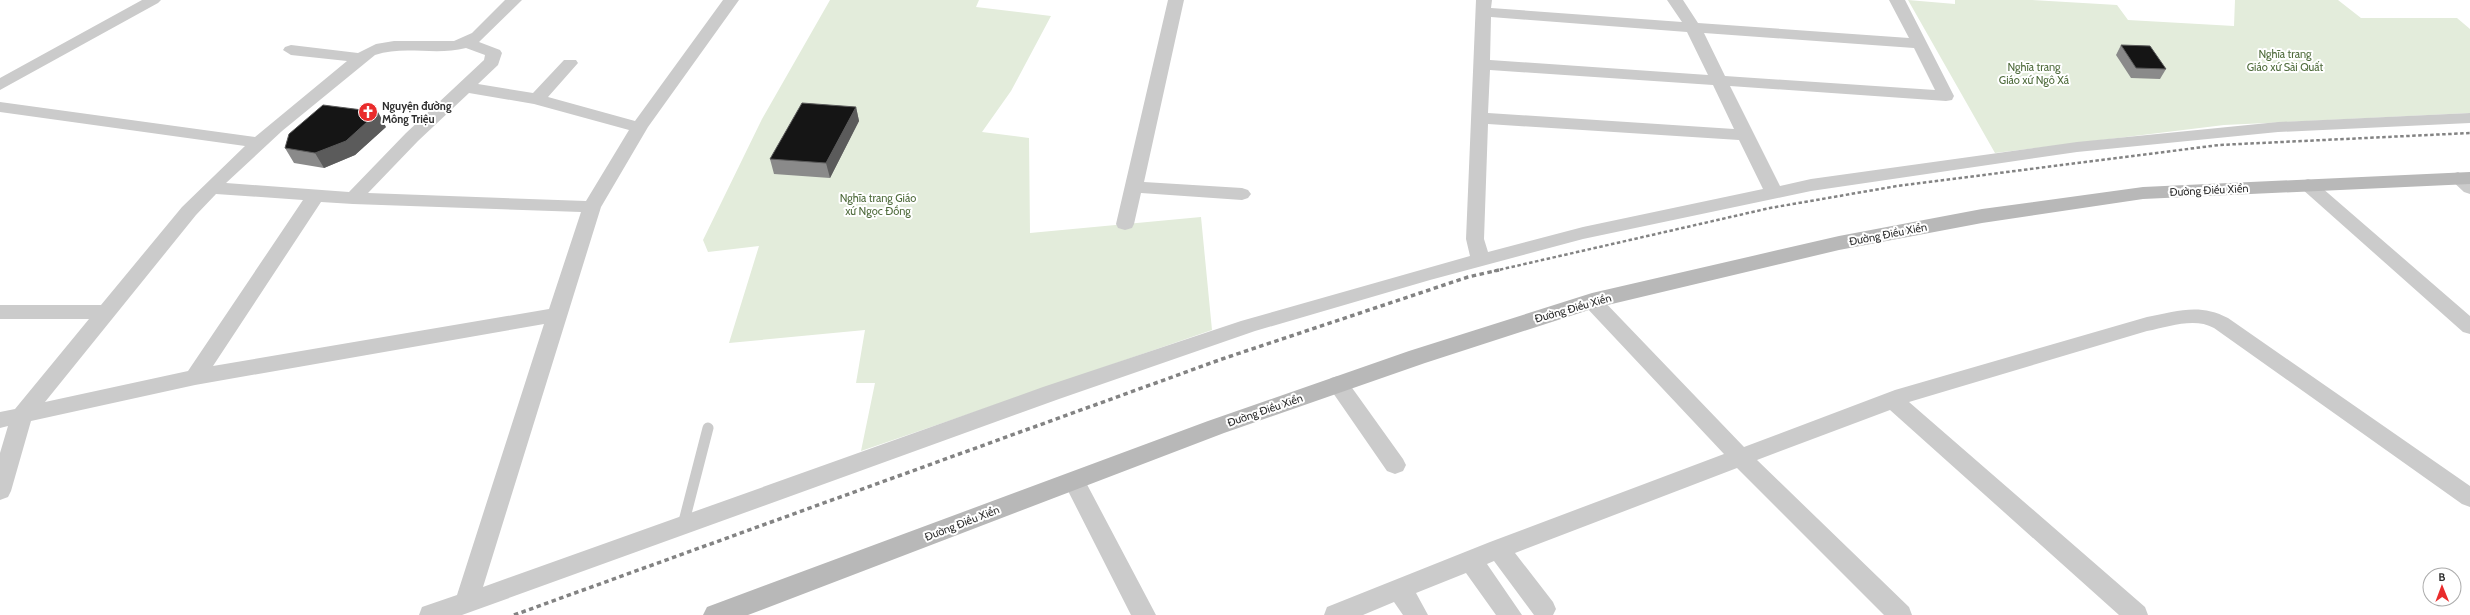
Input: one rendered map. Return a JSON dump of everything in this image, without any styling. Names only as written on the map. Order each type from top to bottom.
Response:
[{"type":"street","points":[[0,85],[153,0]]},
{"type":"street","points":[[467,43],[514,0]]},
{"type":"street","points":[[469,602],[470,589],[592,207],[611,170],[639,127],[731,0]]},
{"type":"street","points":[[1125,224],[1176,0]]},
{"type":"street","points":[[1675,0],[1693,27],[1774,193]]},
{"type":"street","points":[[1480,64],[1946,96],[1897,0]]},
{"type":"street","points":[[1480,260],[1475,239],[1483,6],[1693,27],[1920,44]]},
{"type":"street","points":[[0,491],[22,415],[189,211],[210,188],[260,143],[362,58],[378,48],[387,46],[467,43],[488,49],[494,53],[495,57],[353,198]]},
{"type":"street","points":[[292,50],[362,58]]},
{"type":"street","points":[[537,99],[570,63]]},
{"type":"street","points":[[464,88],[537,99],[571,110],[639,127]]},
{"type":"street","points":[[0,107],[260,143]]},
{"type":"street","points":[[1479,118],[1746,135]]},
{"type":"street","points":[[431,615],[1044,396],[1248,326],[1426,274],[1583,233],[1774,193],[1962,162],[2202,133],[2470,118]]},
{"type":"street","name":"Đường Điều Xiển","points":[[717,615],[1216,427],[1338,384],[1592,301],[1839,243],[1982,216],[2143,194],[2308,185],[2466,181]]},
{"type":"street","points":[[2308,185],[2428,287],[2470,327]]},
{"type":"street","points":[[1134,187],[1242,194]]},
{"type":"street","points":[[210,188],[353,198],[592,207]]},
{"type":"street","points":[[195,377],[316,195]]},
{"type":"street","points":[[1592,301],[1740,457],[1900,615]]},
{"type":"street","points":[[0,312],[107,312]]},
{"type":"street","points":[[0,420],[195,377],[558,315]]},
{"type":"street","points":[[1336,615],[1498,549],[1893,400],[2146,324],[2188,316],[2208,316],[2228,327],[2470,498]]},
{"type":"street","points":[[1338,384],[1395,465]]},
{"type":"street","points":[[1893,400],[2136,615]]},
{"type":"street","points":[[1074,481],[1144,615]]},
{"type":"street","points":[[1498,549],[1544,609]]},
{"type":"street","points":[[1471,561],[1510,615]]},
{"type":"street","points":[[1400,590],[1416,615]]},
{"type":"lane","points":[[683,525],[708,428]]},
{"type":"green space","name":"Nghĩa trang Giáo xứ Ngọc Đồng","points":[[830,0],[979,0],[976,7],[1051,16],[1011,91],[982,132],[1029,138],[1030,233],[1201,217],[1212,330],[861,451],[875,383],[856,383],[865,330],[729,343],[759,246],[708,252],[703,240],[762,119]]},
{"type":"green space","points":[[1908,0],[1955,4],[1955,0],[2032,0],[2117,5],[2128,20],[2234,26],[2235,0],[2338,0],[2361,18],[2457,18],[2470,29],[2470,113],[2224,125],[1995,153]]},
{"type":"building","points":[[2121,45],[2150,46],[2166,69],[2136,68]]},
{"type":"building","points":[[802,103],[856,107],[826,163],[770,159]]},
{"type":"building","points":[[323,105],[378,112],[346,141],[315,153],[285,148],[289,134]]},
{"type":"railway","points":[[1494,271],[1770,208],[1897,186],[2219,145],[2470,133]]},
{"type":"railway","points":[[514,615],[1222,359],[1468,277],[1499,270]]},
{"type":"place","name":"Nguyện đường Mông Triệu","points":[[368,112]]},
{"type":"park label","name":"Nghĩa trang Giáo xứ Sài Quất","points":[[2285,60]]},
{"type":"park label","name":"Nghĩa trang Giáo xứ Ngô Xá","points":[[2034,73]]}]
